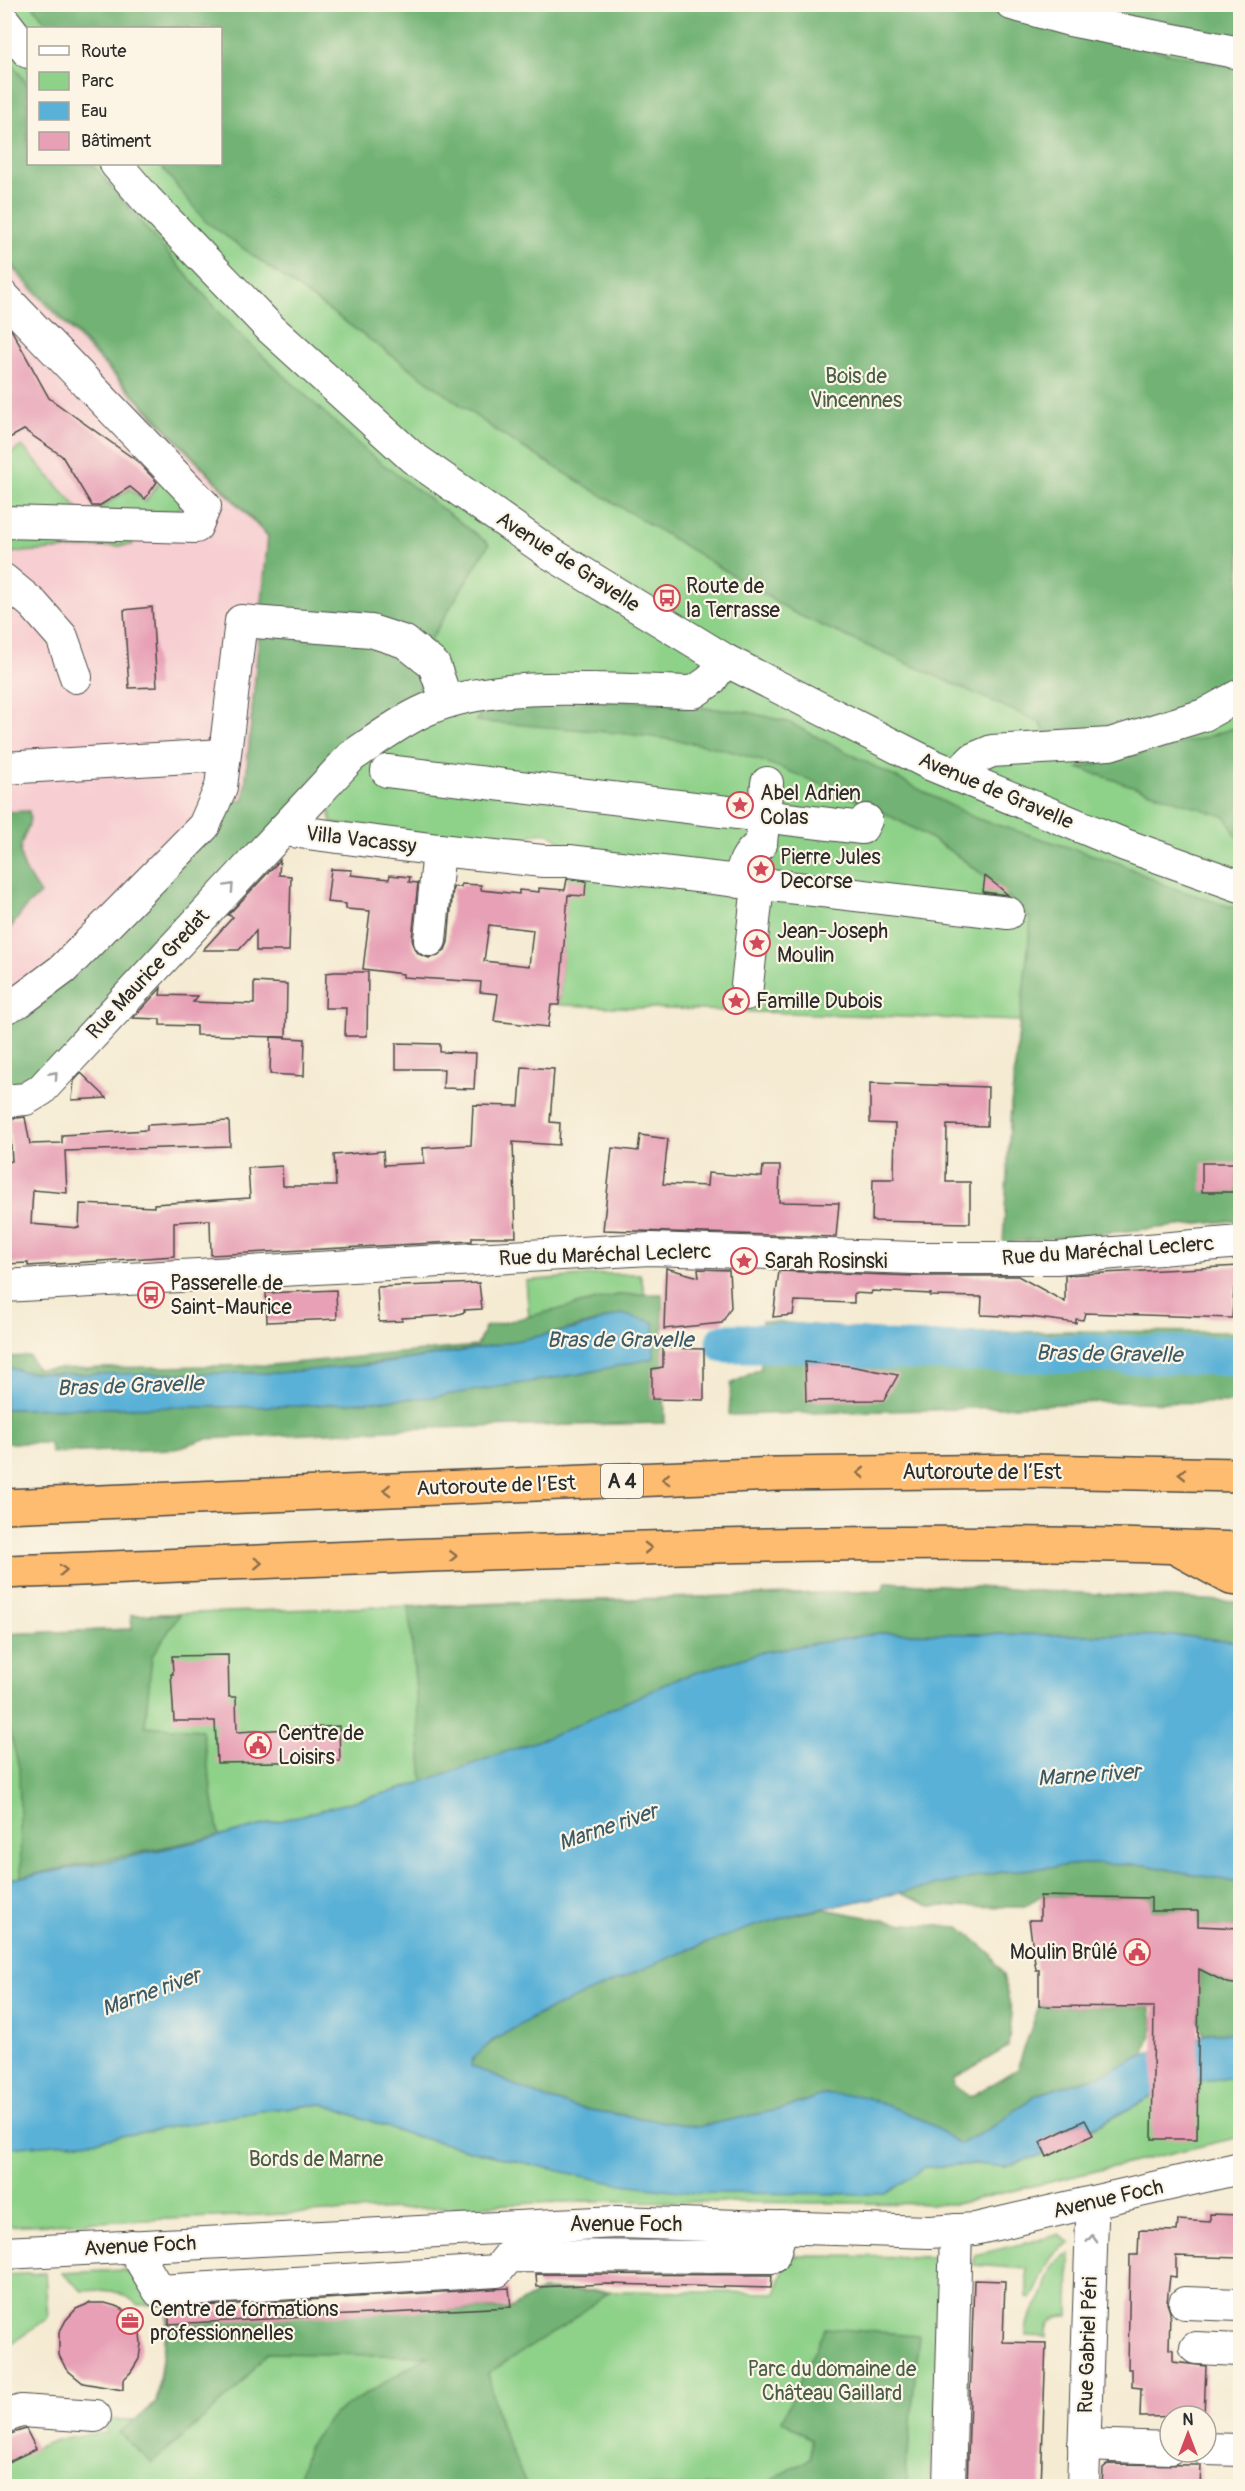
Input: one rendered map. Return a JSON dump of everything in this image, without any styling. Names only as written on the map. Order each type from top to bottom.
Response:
[{"type":"highway","name":"Autoroute de l’Est","points":[[4,1506],[776,1474],[1030,1471],[1240,1475]]},
{"type":"highway","points":[[4,1572],[642,1548],[873,1544],[1171,1546],[1240,1549]]},
{"type":"highway","points":[[1171,1546],[1231,1578],[1240,1579]]},
{"type":"street","points":[[1012,4],[1070,20],[1240,53]]},
{"type":"street","points":[[4,21],[27,51]]},
{"type":"street","name":"Avenue de Gravelle","points":[[118,165],[146,200],[271,329],[412,457],[550,553],[725,660],[956,776],[1125,845],[1240,886]]},
{"type":"street","points":[[4,297],[205,506],[196,527],[4,522]]},
{"type":"street","points":[[4,580],[33,604],[62,637],[76,677]]},
{"type":"street","points":[[4,1008],[20,1001],[63,969],[204,826],[221,786],[241,621],[370,631],[405,642],[434,665],[447,702]]},
{"type":"street","points":[[283,830],[352,756],[426,710],[447,702],[494,692],[535,690],[694,692],[710,681],[725,660]]},
{"type":"street","points":[[956,776],[973,759],[992,751],[1110,744],[1204,715],[1240,695]]},
{"type":"street","points":[[4,768],[223,755]]},
{"type":"street","points":[[387,771],[743,812],[762,831],[862,828],[866,820]]},
{"type":"street","points":[[746,994],[757,885],[744,861],[762,831],[767,783]]},
{"type":"street","name":"Villa Vacassy","points":[[283,830],[439,850],[543,861],[569,861],[1008,914]]},
{"type":"street","name":"Rue Maurice Gredat","points":[[4,1101],[26,1099],[41,1090],[283,830]]},
{"type":"street","name":"Villa Vacassy","points":[[430,940],[439,850]]},
{"type":"street","name":"Rue du Maréchal Leclerc","points":[[4,1286],[650,1249],[915,1258],[1057,1258],[1240,1242]]},
{"type":"street","name":"Avenue Foch","points":[[4,2253],[617,2222],[929,2232],[975,2229],[1240,2168]]},
{"type":"street","name":"Rue Gabriel Péri","points":[[1083,2487],[1092,2220],[1087,2204]]},
{"type":"street","points":[[132,2246],[159,2291],[497,2271],[509,2256],[773,2257],[782,2227]]},
{"type":"street","points":[[949,2487],[956,2230]]},
{"type":"street","points":[[1185,2302],[1240,2305]]},
{"type":"street","points":[[1196,2349],[1240,2350]]},
{"type":"street","points":[[4,2417],[21,2410],[95,2416]]},
{"type":"street","points":[[1084,2445],[1158,2448]]},
{"type":"street","points":[[1218,2449],[1240,2450]]},
{"type":"shaded area","points":[[4,256],[268,536],[239,856],[4,1093]]},
{"type":"green space","name":"Bois de Vincennes","points":[[5,5],[1240,5],[1240,1220],[1011,1107],[1020,1021],[559,1005],[570,855],[559,840],[546,833],[533,835],[519,847],[331,823],[330,811],[316,822],[239,856],[268,537],[5,261]]},
{"type":"green space","points":[[32,5],[965,5],[1105,40],[1240,68],[1240,685],[1175,716],[1053,745],[1039,722],[796,614],[501,434],[205,221],[160,165],[222,165],[222,27],[50,27]]},
{"type":"green space","points":[[1062,5],[1240,5],[1240,42]]},
{"type":"green space","points":[[4,53],[27,84],[27,165],[93,165],[236,331],[367,452],[489,544],[420,657],[420,695],[402,723],[57,1072],[5,1094],[5,1009],[219,801],[244,800],[268,536],[5,257]]},
{"type":"green space","points":[[22,446],[84,515],[5,513],[5,457]]},
{"type":"green space","points":[[164,476],[184,498],[178,512],[93,512],[130,489],[145,502]]},
{"type":"green space","points":[[5,529],[132,538],[132,545],[5,553]]},
{"type":"green space","points":[[490,697],[596,698],[748,712],[788,722],[975,818],[1119,863],[1167,886],[1240,910],[1240,1220],[1003,1243],[1011,1106],[1031,920],[985,877],[937,842],[884,813],[797,774],[735,753],[675,740],[476,721]]},
{"type":"green space","points":[[1240,726],[1240,843],[1226,817],[1078,768],[1200,739]]},
{"type":"green space","points":[[29,811],[29,823],[20,849],[25,869],[40,894],[26,907],[5,935],[5,812]]},
{"type":"green space","points":[[603,1274],[640,1274],[645,1294],[618,1295],[529,1317],[526,1281]]},
{"type":"green space","points":[[662,1294],[665,1423],[425,1428],[205,1439],[175,1449],[51,1453],[50,1443],[5,1443],[5,1409],[300,1406],[433,1397],[580,1374],[654,1358],[621,1314],[528,1339],[481,1348],[296,1372],[120,1375],[26,1372],[5,1367],[5,1357],[29,1356],[37,1369],[271,1365],[477,1346],[485,1327],[618,1295]]},
{"type":"green space","points":[[762,1321],[922,1334],[1069,1331],[1240,1332],[1240,1403],[1103,1402],[930,1410],[729,1415],[731,1384],[761,1368]]},
{"type":"green space","points":[[886,1582],[1240,1603],[1240,1642],[1183,1636],[562,1732],[405,1788],[229,1834],[112,1861],[5,1880],[4,1634],[132,1629],[131,1615],[882,1591]]},
{"type":"green space","points":[[886,1582],[1240,1602],[1240,1642],[1183,1636],[879,1633],[763,1652],[676,1679],[562,1732],[423,1782],[409,1607],[882,1591]]},
{"type":"green space","points":[[180,1614],[152,1656],[145,1726],[202,1730],[219,1836],[21,1877],[19,1768],[5,1713],[5,1634],[132,1629],[131,1615]]},
{"type":"green space","points":[[1081,1864],[1145,1865],[1240,1883],[1240,1928],[1205,1926],[1198,1936],[1198,1911],[1155,1911],[1150,1936],[1151,1898],[1040,1896],[1025,1907],[930,1906],[899,1893],[1002,1872]]},
{"type":"green space","points":[[824,1909],[905,1924],[960,1927],[990,1953],[1003,1975],[1012,2014],[1008,2047],[954,2078],[953,2085],[970,2097],[1017,2069],[1039,2006],[1150,2007],[1154,2025],[1144,2055],[1103,2074],[1036,2095],[990,2129],[959,2144],[927,2122],[865,2097],[825,2094],[786,2108],[698,2127],[583,2109],[546,2099],[471,2066],[482,2050],[511,2030],[600,1986],[734,1933],[782,1918]]},
{"type":"green space","points":[[1199,1968],[1229,1983],[1240,1984],[1240,2033],[1203,2035],[1198,2016]]},
{"type":"green space","name":"Bords de Marne","points":[[1240,2077],[1240,2137],[956,2204],[586,2201],[5,2226],[4,2148],[93,2141],[266,2110],[323,2104],[407,2134],[498,2157],[886,2194],[925,2167],[977,2164],[1005,2167],[1045,2154],[1153,2096],[1198,2081]]},
{"type":"green space","points":[[1058,2235],[1071,2243],[1055,2253],[1050,2260],[1031,2299],[1027,2298],[1027,2269],[974,2265],[975,2255]]},
{"type":"green space","points":[[1070,2254],[1069,2316],[1052,2320],[1048,2327],[1047,2337],[1026,2336],[1029,2319],[1042,2297],[1054,2265],[1063,2256]]},
{"type":"green space","name":"Parc du domaine de Château Gaillard","points":[[789,2256],[948,2257],[929,2486],[5,2486],[5,2463],[54,2441],[78,2435],[107,2433],[106,2420],[135,2420],[156,2402],[168,2313],[510,2309],[542,2290],[775,2293]]},
{"type":"green space","points":[[125,2270],[165,2304],[138,2305],[112,2291],[82,2291],[62,2273]]},
{"type":"green space","points":[[45,2273],[48,2318],[8,2346],[5,2339],[5,2275]]},
{"type":"green space","points":[[542,2290],[609,2292],[564,2326],[488,2373],[500,2425],[527,2486],[296,2486],[308,2447],[332,2415],[428,2356],[267,2353],[233,2393],[152,2463],[119,2433],[157,2402],[168,2313],[510,2309]]},
{"type":"green space","points":[[825,2328],[919,2335],[905,2486],[762,2486],[811,2457],[811,2439],[782,2420]]},
{"type":"water","name":"Bras de Gravelle","points":[[621,1314],[654,1322],[654,1358],[580,1374],[433,1397],[300,1406],[5,1409],[5,1367],[26,1372],[62,1374],[277,1373],[379,1364],[470,1350],[579,1328]]},
{"type":"water","name":"Marne river","points":[[879,1633],[1183,1636],[1240,1642],[1240,1883],[1145,1865],[1081,1864],[1002,1872],[800,1913],[690,1949],[537,2015],[492,2041],[472,2060],[471,2066],[546,2099],[583,2109],[698,2127],[786,2108],[825,2094],[853,2095],[865,2097],[927,2122],[959,2144],[990,2129],[1036,2095],[1103,2074],[1144,2055],[1211,2033],[1240,2033],[1240,2077],[1198,2081],[1153,2096],[1090,2129],[1084,2120],[1040,2142],[1045,2154],[1004,2167],[977,2164],[925,2167],[886,2194],[696,2193],[613,2183],[407,2134],[323,2104],[266,2110],[93,2141],[5,2148],[5,1880],[112,1861],[229,1834],[405,1788],[562,1732],[676,1679],[763,1652]]},
{"type":"building","points":[[4,323],[12,331],[49,398],[137,461],[157,482],[145,499],[130,487],[99,506],[92,506],[62,456],[24,430],[4,441]]},
{"type":"building","points":[[152,607],[157,687],[129,688],[124,610]]},
{"type":"building","points":[[280,860],[279,875],[291,876],[289,951],[256,951],[256,931],[239,950],[203,950],[233,917],[228,915]]},
{"type":"building","points":[[331,869],[352,870],[351,875],[389,879],[390,875],[410,877],[409,882],[418,883],[412,939],[414,948],[419,954],[429,958],[438,956],[445,950],[448,942],[453,887],[461,887],[461,884],[481,885],[481,890],[519,894],[519,890],[539,892],[539,888],[565,890],[567,879],[586,881],[585,896],[568,895],[559,1005],[551,1005],[548,1027],[494,1021],[498,994],[480,992],[481,982],[403,977],[403,974],[363,969],[370,911],[346,909],[346,904],[327,902]],"holes":[[[489,925],[533,930],[529,966],[484,961]]]},
{"type":"building","points":[[985,876],[999,887],[1008,895],[983,892]]},
{"type":"building","points":[[368,972],[367,1036],[345,1036],[346,1008],[325,1008],[326,973]]},
{"type":"building","points":[[254,982],[287,984],[286,1037],[196,1035],[196,1026],[160,1025],[160,1019],[133,1018],[161,988],[160,995],[198,996],[193,1002],[254,1004]]},
{"type":"building","points":[[271,1037],[305,1039],[304,1076],[270,1074]]},
{"type":"building","points":[[396,1043],[440,1044],[440,1052],[476,1053],[474,1089],[443,1088],[444,1069],[396,1069]]},
{"type":"building","points":[[522,1067],[554,1069],[550,1122],[560,1123],[559,1145],[513,1142],[516,1237],[472,1237],[472,1241],[211,1255],[210,1220],[174,1222],[174,1256],[28,1266],[28,1263],[4,1264],[4,1163],[12,1161],[9,1119],[25,1117],[30,1144],[62,1143],[62,1135],[147,1130],[147,1125],[229,1121],[230,1146],[65,1151],[67,1193],[33,1190],[31,1224],[79,1228],[80,1204],[154,1207],[154,1204],[250,1198],[248,1168],[282,1166],[283,1186],[336,1186],[334,1155],[383,1151],[384,1165],[424,1163],[423,1148],[471,1145],[473,1105],[519,1106]]},
{"type":"building","points":[[81,1073],[107,1098],[72,1100],[74,1081]]},
{"type":"building","points":[[870,1083],[988,1087],[987,1126],[947,1125],[946,1182],[970,1182],[970,1223],[872,1221],[873,1179],[894,1179],[895,1124],[870,1123]]},
{"type":"building","points":[[640,1135],[668,1139],[663,1184],[707,1186],[708,1173],[762,1177],[763,1166],[780,1166],[779,1202],[839,1203],[836,1237],[603,1230],[612,1148],[638,1151]]},
{"type":"building","points":[[1202,1163],[1237,1163],[1236,1192],[1202,1192]]},
{"type":"building","points":[[1240,1266],[1240,1289],[1234,1289],[1232,1318],[1085,1313],[1083,1320],[1076,1319],[1076,1323],[1030,1317],[981,1315],[982,1297],[930,1296],[931,1294],[872,1291],[871,1294],[854,1293],[854,1303],[795,1301],[793,1315],[773,1317],[779,1271],[915,1276],[1018,1276],[1065,1302],[1065,1275]]},
{"type":"building","points":[[666,1268],[699,1277],[698,1269],[729,1270],[731,1307],[722,1323],[664,1329]]},
{"type":"building","points":[[479,1283],[482,1309],[464,1310],[465,1312],[455,1315],[402,1318],[402,1321],[379,1322],[377,1287]]},
{"type":"building","points":[[336,1290],[337,1319],[267,1322],[266,1293]]},
{"type":"building","points":[[663,1348],[704,1349],[704,1400],[652,1399],[652,1369],[663,1367]]},
{"type":"building","points":[[805,1362],[850,1366],[898,1375],[884,1400],[806,1401]]},
{"type":"building","points":[[228,1655],[229,1697],[236,1697],[237,1732],[339,1726],[340,1761],[217,1763],[215,1721],[174,1721],[172,1656]]},
{"type":"building","name":"Moulin Brûlé","points":[[1040,1896],[1151,1898],[1151,1911],[1198,1911],[1198,1926],[1240,1928],[1240,1985],[1227,1983],[1199,1969],[1197,2139],[1152,2139],[1154,2007],[1039,2006],[1039,1970],[1036,1970],[1029,1920],[1040,1920]]},
{"type":"building","points":[[1085,2120],[1093,2135],[1047,2157],[1040,2142]]},
{"type":"building","points":[[1210,2214],[1240,2215],[1239,2258],[1176,2256],[1176,2277],[1170,2276],[1167,2303],[1170,2312],[1169,2349],[1173,2350],[1173,2362],[1206,2366],[1204,2404],[1158,2404],[1158,2417],[1140,2417],[1141,2388],[1132,2387],[1132,2369],[1128,2369],[1130,2255],[1138,2255],[1139,2230],[1177,2231],[1178,2220],[1210,2222]]},
{"type":"building","points":[[536,2274],[772,2275],[771,2288],[608,2284],[537,2287]]},
{"type":"building","points":[[974,2280],[1005,2281],[1003,2342],[1046,2343],[1041,2487],[967,2487]]},
{"type":"building","points":[[509,2288],[511,2307],[169,2324],[169,2308]]},
{"type":"building","points":[[90,2303],[105,2303],[119,2307],[131,2316],[140,2333],[139,2359],[123,2380],[123,2390],[83,2383],[66,2369],[59,2355],[59,2333],[66,2320],[76,2309]]},
{"type":"building","points":[[26,2429],[36,2449],[4,2464],[4,2436]]},
{"type":"building","points":[[1108,2464],[1201,2466],[1200,2487],[1102,2487],[1103,2468]]},
{"type":"waterway","name":"Bras de Gravelle","points":[[725,1343],[794,1343],[898,1351],[1240,1356]]},
{"type":"place","name":"Route de la Terrasse","points":[[667,598]]},
{"type":"place","name":"Abel Adrien Colas","points":[[740,805]]},
{"type":"place","name":"Pierre Jules Decorse","points":[[761,869]]},
{"type":"place","name":"Jean-Joseph Moulin","points":[[757,943]]},
{"type":"place","name":"Famille Dubois","points":[[736,1001]]},
{"type":"place","name":"Sarah Rosinski","points":[[744,1261]]},
{"type":"place","name":"Passerelle de Saint-Maurice","points":[[151,1295]]},
{"type":"place","name":"Centre de Loisirs","points":[[258,1745]]},
{"type":"place","name":"Moulin Brûlé","points":[[1137,1952]]},
{"type":"place","name":"Centre de formations professionnelles","points":[[130,2321]]}]
